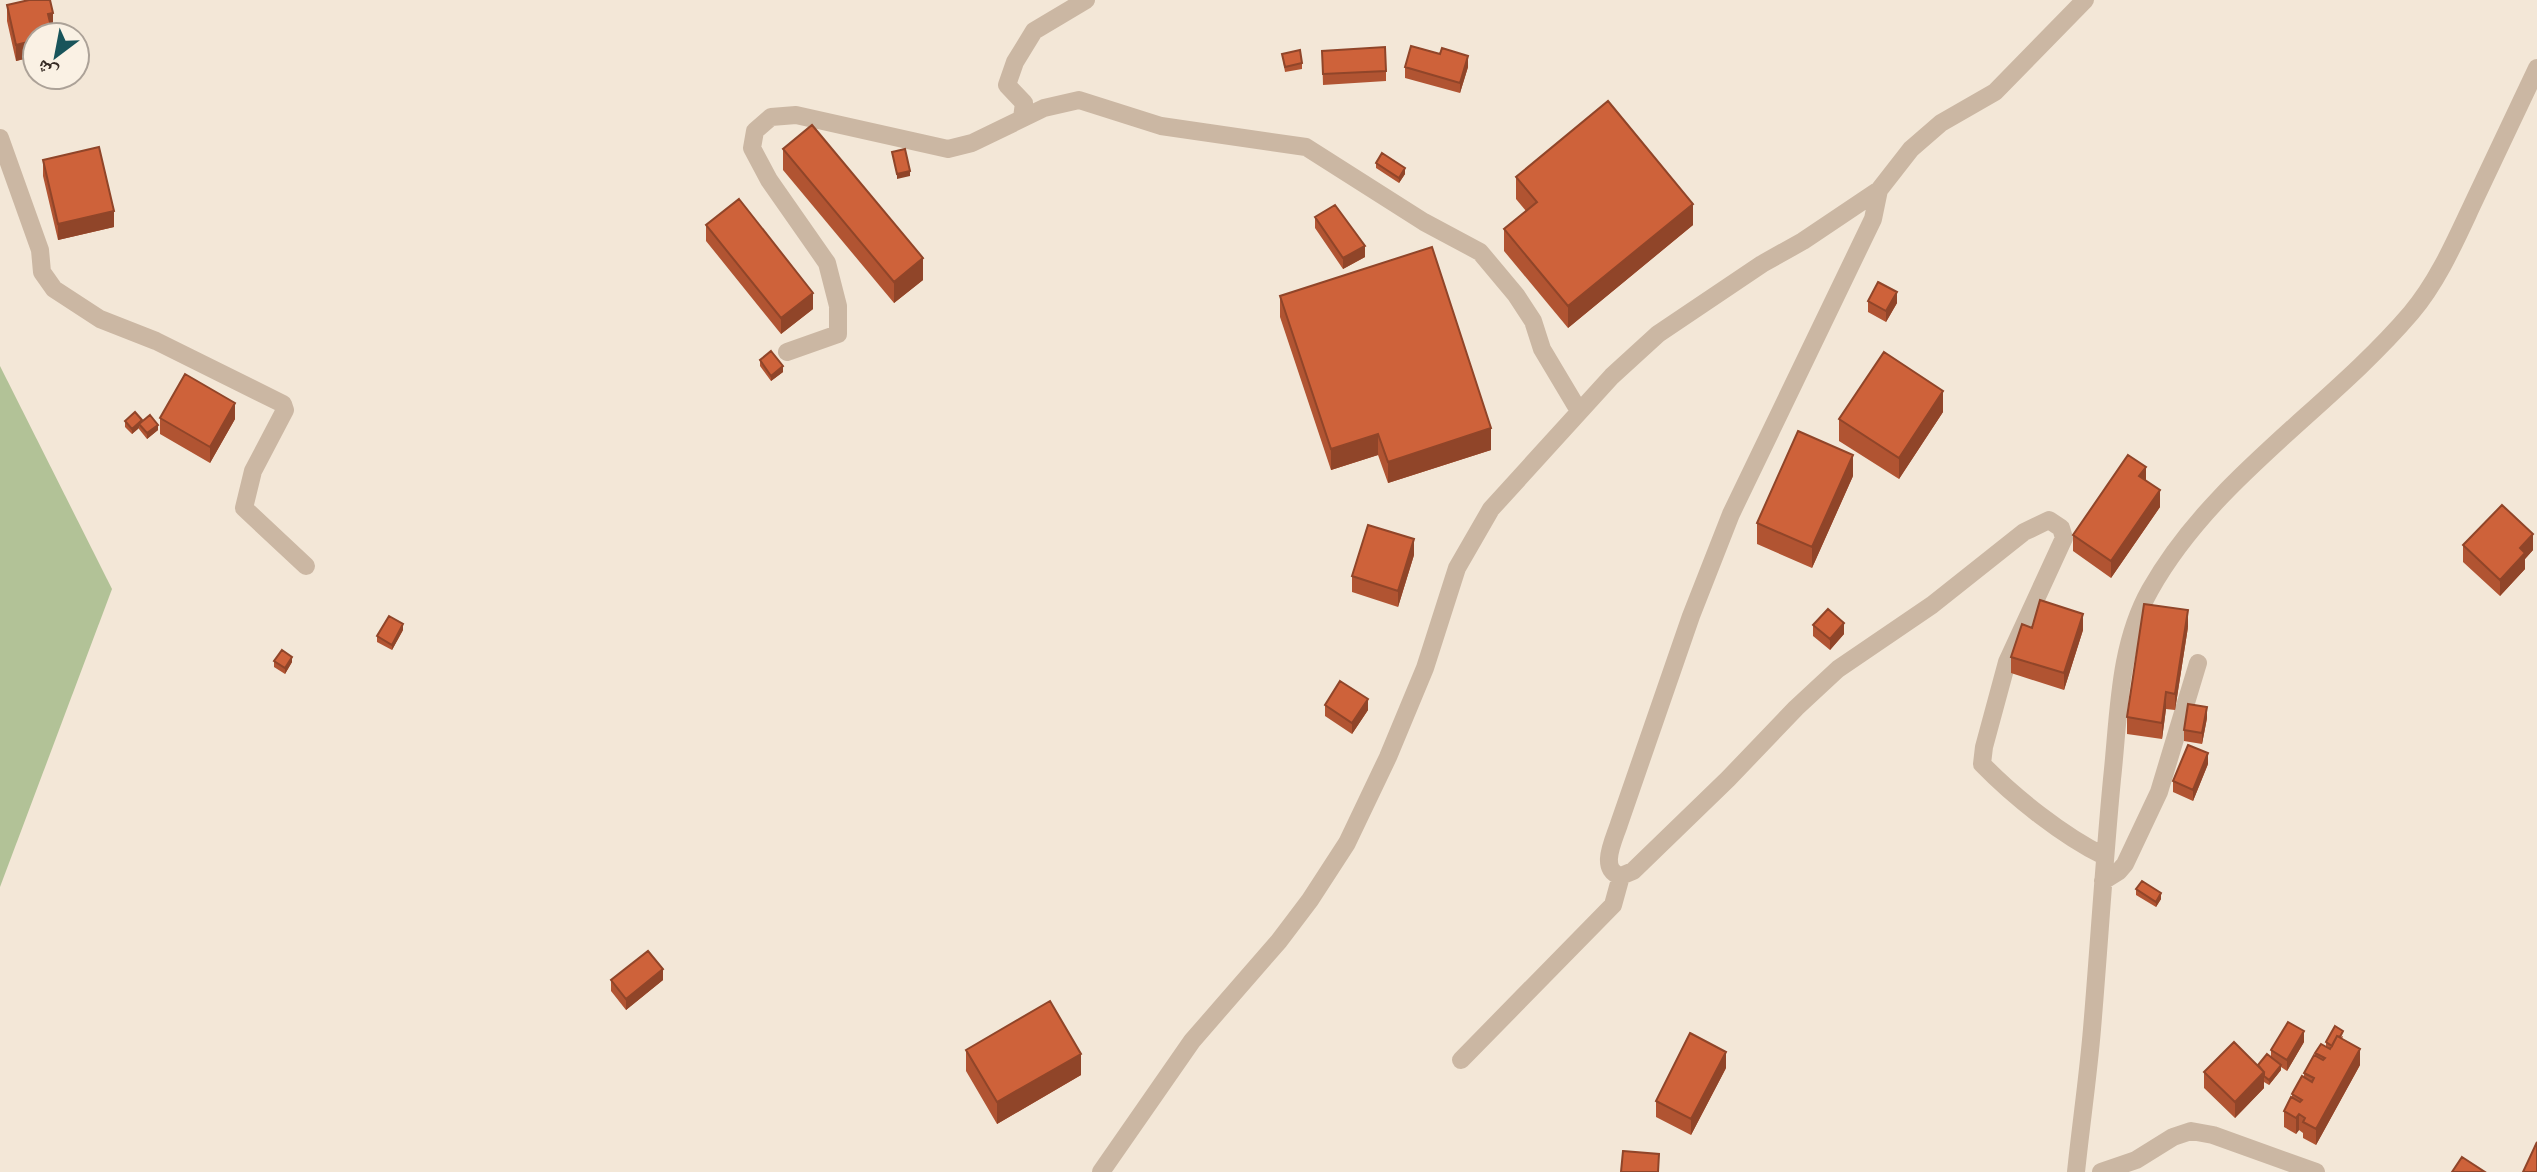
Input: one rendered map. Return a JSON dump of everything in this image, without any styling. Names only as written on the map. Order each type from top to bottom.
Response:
[{"type":"street","points":[[1022,118],[1024,103],[1007,85],[1015,62],[1034,31],[1086,0]]},
{"type":"street","points":[[1101,1172],[1192,1041],[1279,941],[1348,843],[1388,757],[1424,668],[1457,568],[1491,509],[1612,376],[1658,334],[1879,190],[1912,149],[1941,123],[1995,92],[2085,0]]},
{"type":"street","points":[[2076,1172],[2092,1032],[2104,856],[2125,662],[2133,629],[2149,591],[2203,516],[2243,474],[2347,378],[2412,312],[2433,282],[2457,238],[2537,68]]},
{"type":"street","points":[[787,352],[838,334],[838,306],[827,263],[769,180],[752,148],[755,131],[771,117],[796,115],[948,149],[972,143],[1044,107],[1079,100],[1161,126],[1306,147],[1424,222],[1480,252],[1516,295],[1533,321],[1542,349],[1579,411]]},
{"type":"street","points":[[0,138],[40,250],[42,272],[54,289],[100,319],[156,341],[283,404],[285,410],[253,471],[244,508],[306,566]]},
{"type":"street","points":[[1879,190],[1873,219],[1731,514],[1691,616],[1608,863],[1614,874],[1621,876],[1633,871],[1838,669],[1932,605],[2024,532],[2049,520],[2061,528],[2063,543],[2007,662],[1984,747],[1982,764],[2049,822],[2104,856]]},
{"type":"street","points":[[2103,881],[2125,864],[2159,792],[2198,663]]},
{"type":"street","points":[[1461,1060],[1613,905],[1621,876]]},
{"type":"street","points":[[2101,1172],[2136,1160],[2174,1137],[2192,1131],[2213,1135],[2316,1172]]},
{"type":"green space","points":[[0,366],[112,589],[0,887]]},
{"type":"building","points":[[29,0],[50,0],[53,13],[48,14],[50,21],[21,21],[21,44],[16,45],[7,5]]},
{"type":"building","points":[[1411,46],[1440,54],[1442,48],[1468,56],[1460,83],[1405,67]]},
{"type":"building","points":[[1385,47],[1386,71],[1323,74],[1322,51]]},
{"type":"building","points":[[1300,50],[1302,63],[1285,67],[1282,54]]},
{"type":"building","points":[[1608,101],[1693,204],[1568,306],[1504,229],[1537,202],[1516,177]]},
{"type":"building","points":[[812,125],[923,258],[894,282],[783,149]]},
{"type":"building","points":[[99,147],[114,211],[58,224],[43,160]]},
{"type":"building","points":[[905,149],[910,171],[897,174],[892,152]]},
{"type":"building","points":[[1382,153],[1405,168],[1399,178],[1376,163]]},
{"type":"building","points":[[739,199],[813,293],[781,318],[706,225]]},
{"type":"building","points":[[1335,205],[1365,246],[1343,258],[1315,217]]},
{"type":"building","points":[[1432,247],[1491,428],[1388,462],[1378,434],[1331,449],[1280,296]]},
{"type":"building","points":[[1878,282],[1897,292],[1886,311],[1868,301]]},
{"type":"building","points":[[771,351],[783,366],[771,376],[760,360]]},
{"type":"building","points":[[1884,352],[1943,391],[1899,458],[1839,419]]},
{"type":"building","points":[[185,374],[235,403],[210,447],[160,418]]},
{"type":"building","points":[[135,412],[142,420],[132,429],[125,421]]},
{"type":"building","points":[[150,415],[158,425],[147,433],[139,424]]},
{"type":"building","points":[[1798,431],[1853,455],[1812,547],[1757,523]]},
{"type":"building","points":[[2128,455],[2146,467],[2139,476],[2160,490],[2111,561],[2073,535]]},
{"type":"building","points":[[2502,505],[2533,534],[2520,548],[2525,553],[2500,580],[2463,545]]},
{"type":"building","points":[[1368,525],[1414,539],[1398,591],[1352,576]]},
{"type":"building","points":[[2040,600],[2083,614],[2064,673],[2011,657],[2022,624],[2032,628]]},
{"type":"building","points":[[2144,604],[2188,610],[2175,694],[2166,692],[2162,723],[2127,717]]},
{"type":"building","points":[[1828,609],[1844,623],[1830,639],[1813,625]]},
{"type":"building","points":[[389,616],[403,624],[392,645],[377,636]]},
{"type":"building","points":[[282,650],[292,657],[285,668],[274,661]]},
{"type":"building","points":[[1340,681],[1368,699],[1352,723],[1325,705]]},
{"type":"building","points":[[2188,704],[2207,707],[2202,733],[2184,730]]},
{"type":"building","points":[[2188,745],[2208,753],[2193,790],[2173,781]]},
{"type":"building","points":[[2142,881],[2161,893],[2156,902],[2136,889]]},
{"type":"building","points":[[648,951],[663,969],[626,999],[611,980]]},
{"type":"building","points":[[1050,1001],[1081,1054],[997,1102],[966,1050]]},
{"type":"building","points":[[2288,1022],[2304,1031],[2287,1060],[2271,1050]]},
{"type":"building","points":[[2335,1026],[2343,1031],[2332,1046],[2326,1042]]},
{"type":"building","points":[[1690,1033],[1726,1052],[1691,1119],[1656,1101]]},
{"type":"building","points":[[2337,1036],[2360,1049],[2316,1129],[2303,1122],[2305,1118],[2299,1114],[2296,1118],[2284,1111],[2291,1097],[2300,1102],[2302,1100],[2292,1094],[2302,1076],[2312,1082],[2314,1078],[2304,1073],[2314,1055],[2323,1060],[2325,1058],[2315,1053],[2321,1044],[2330,1049]]},
{"type":"building","points":[[2234,1042],[2264,1072],[2235,1102],[2204,1072]]},
{"type":"building","points":[[2267,1054],[2281,1065],[2269,1080],[2258,1065]]},
{"type":"building","points":[[2537,1142],[2537,1172],[2523,1172]]},
{"type":"building","points":[[1623,1151],[1659,1154],[1658,1172],[1621,1172]]},
{"type":"building","points":[[2462,1157],[2485,1172],[2452,1172]]}]
